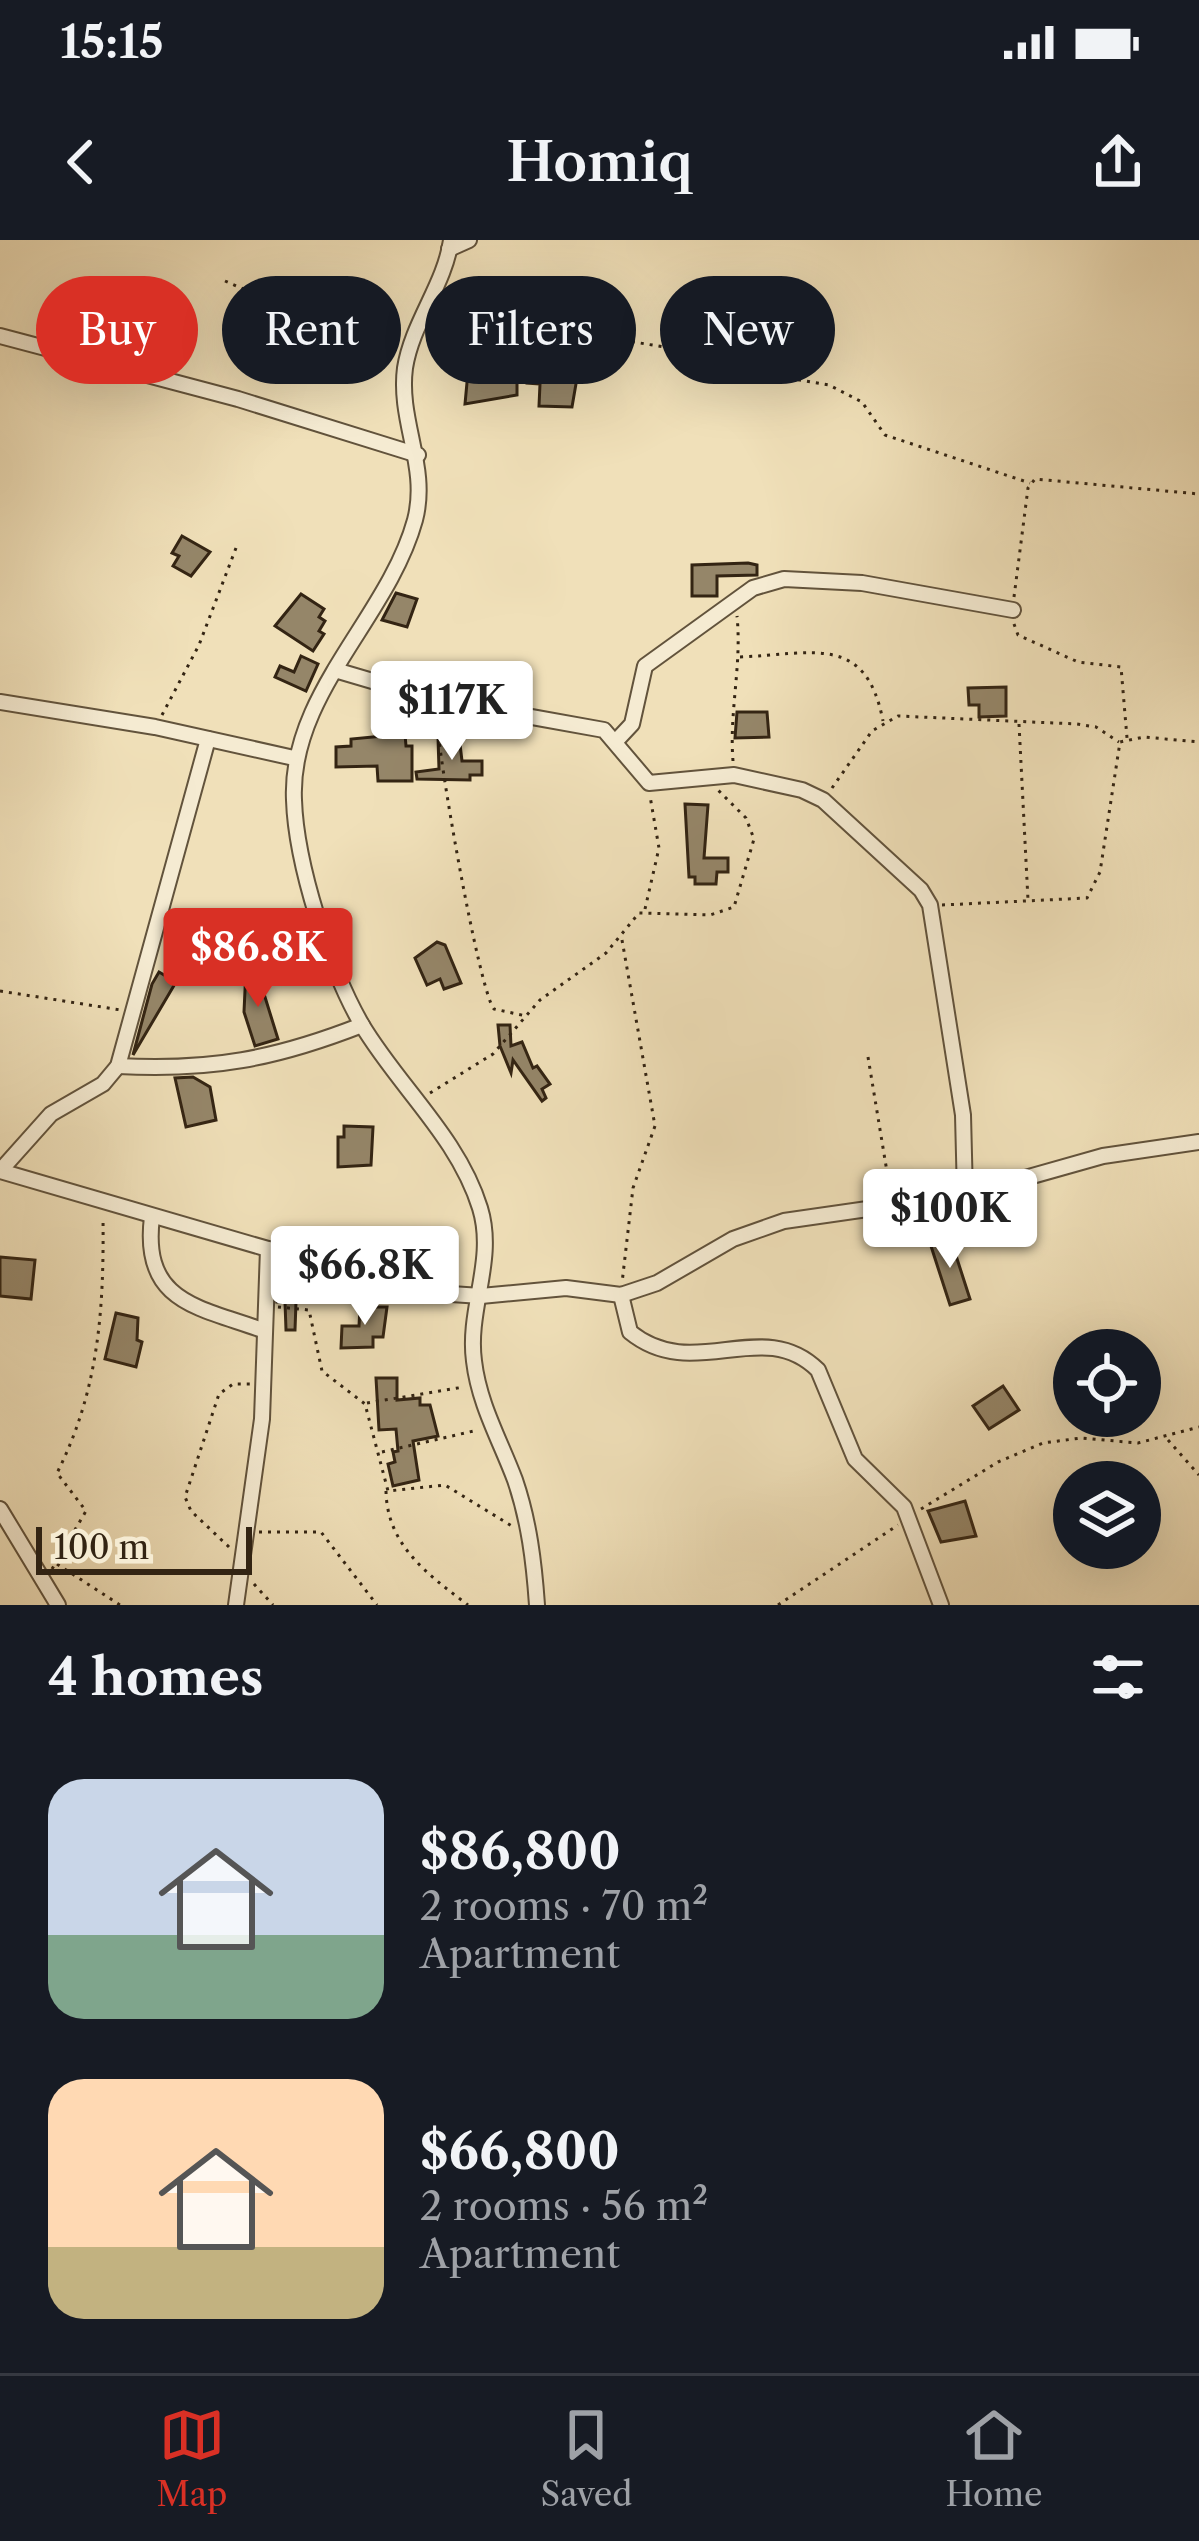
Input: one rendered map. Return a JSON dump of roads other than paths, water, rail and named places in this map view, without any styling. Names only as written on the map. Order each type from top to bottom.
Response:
[{"type":"street","points":[[469,240],[450,244],[411,346],[403,394],[418,455],[414,522],[395,567],[334,670],[294,758],[294,805],[307,871],[340,981],[362,1025],[466,1174],[481,1210],[486,1251],[472,1354],[490,1426],[531,1535],[537,1605]]},
{"type":"street","points":[[0,336],[238,399],[418,455]]},
{"type":"street","points":[[617,740],[632,724],[644,666],[768,582],[816,579],[1013,610]]},
{"type":"street","points":[[334,670],[437,700],[589,725],[617,740],[628,765],[649,783],[734,775],[779,783],[823,800],[921,890],[930,905],[963,1115],[965,1195]]},
{"type":"street","points":[[0,702],[155,727],[294,758]]},
{"type":"street","points":[[208,739],[118,1066],[103,1084],[50,1114],[0,1171],[268,1249],[376,1289],[481,1296],[566,1288],[621,1295],[658,1283],[761,1227],[965,1195],[1103,1156],[1199,1142]]},
{"type":"street","points":[[118,1066],[170,1069],[255,1062],[362,1025]]},
{"type":"street","points":[[152,1217],[150,1260],[166,1286],[194,1306],[266,1331]]},
{"type":"street","points":[[236,1605],[265,1384],[268,1249]]},
{"type":"street","points":[[621,1295],[630,1332],[658,1349],[696,1356],[764,1346],[808,1361],[818,1370],[864,1473],[899,1500],[908,1516],[940,1605]]},
{"type":"street","points":[[0,1509],[58,1605]]}]
